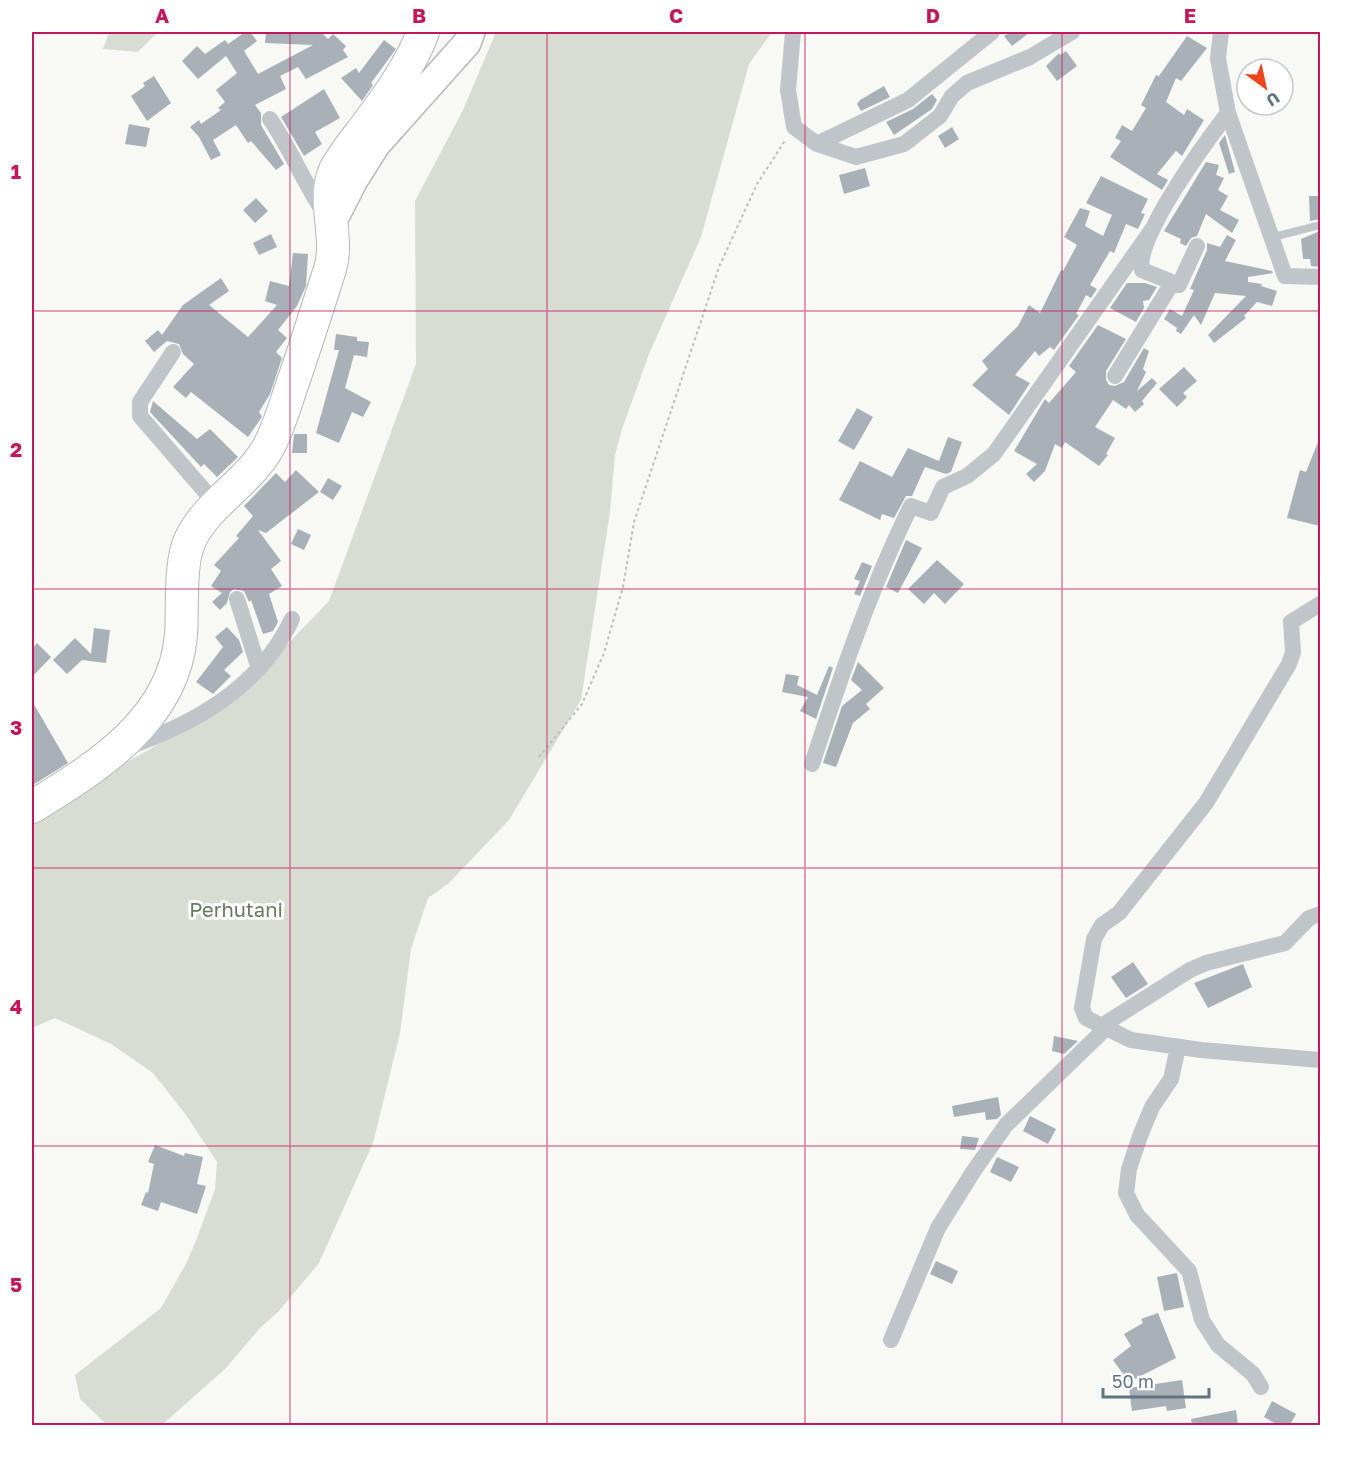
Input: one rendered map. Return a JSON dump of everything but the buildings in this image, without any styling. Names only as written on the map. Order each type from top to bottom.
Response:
[{"type":"highway","points":[[32,807],[90,772],[118,750],[145,720],[166,689],[175,666],[181,639],[189,541],[215,503],[251,470],[268,447],[279,422],[334,258],[330,196],[334,172],[399,77],[423,32]]},
{"type":"main road","points":[[332,223],[354,180],[376,145],[467,43],[471,32]]},
{"type":"street","points":[[793,32],[788,90],[794,127],[817,144],[856,157],[904,144],[940,116],[952,96],[967,82],[1030,57],[1072,32]]},
{"type":"street","points":[[817,144],[908,100],[992,32]]},
{"type":"street","points":[[1221,32],[1218,58],[1228,113],[1269,238],[1285,276],[1320,277]]},
{"type":"street","points":[[812,764],[845,663],[884,561],[911,506],[930,513],[944,487],[967,476],[994,454],[1153,228],[1188,167],[1228,113]]},
{"type":"street","points":[[270,119],[287,144],[312,197],[332,223]]},
{"type":"street","points":[[856,157],[857,126]]},
{"type":"street","points":[[1153,228],[1140,262],[1142,270],[1172,283],[1179,285],[1197,246]]},
{"type":"street","points":[[1115,376],[1172,283]]},
{"type":"street","points":[[173,352],[140,402],[140,416],[215,503]]},
{"type":"street","points":[[237,599],[259,669]]},
{"type":"street","points":[[1320,604],[1291,622],[1293,652],[1289,664],[1206,803],[1119,914],[1099,930],[1091,950],[1082,1008],[1086,1018],[1131,1040],[1178,1047],[1320,1060]]},
{"type":"street","points":[[118,750],[179,727],[236,691],[280,644],[292,619]]},
{"type":"street","points":[[891,1340],[938,1228],[973,1172],[1006,1125],[1105,1026],[1190,969],[1285,943],[1309,918],[1320,914]]},
{"type":"street","points":[[1178,1047],[1171,1079],[1152,1107],[1140,1136],[1129,1169],[1126,1193],[1137,1215],[1189,1272],[1202,1320],[1218,1345],[1253,1374],[1261,1387]]},
{"type":"lane","points":[[1269,238],[1320,225]]},
{"type":"path","points":[[539,757],[582,704],[604,653],[622,587],[634,522],[719,267],[757,184],[794,127]]},
{"type":"green space","points":[[109,32],[158,32],[138,52],[103,49]]},
{"type":"green space","name":"Perhutani","points":[[496,32],[772,32],[749,64],[701,237],[649,354],[622,429],[615,455],[610,512],[581,700],[509,820],[449,883],[428,898],[411,949],[400,1033],[373,1143],[319,1263],[279,1311],[260,1328],[225,1369],[163,1424],[107,1425],[80,1399],[75,1375],[161,1308],[187,1262],[197,1238],[215,1189],[217,1162],[186,1115],[153,1073],[111,1044],[55,1018],[32,1028],[32,816],[231,703],[329,601],[416,364],[415,201],[463,110]]}]
